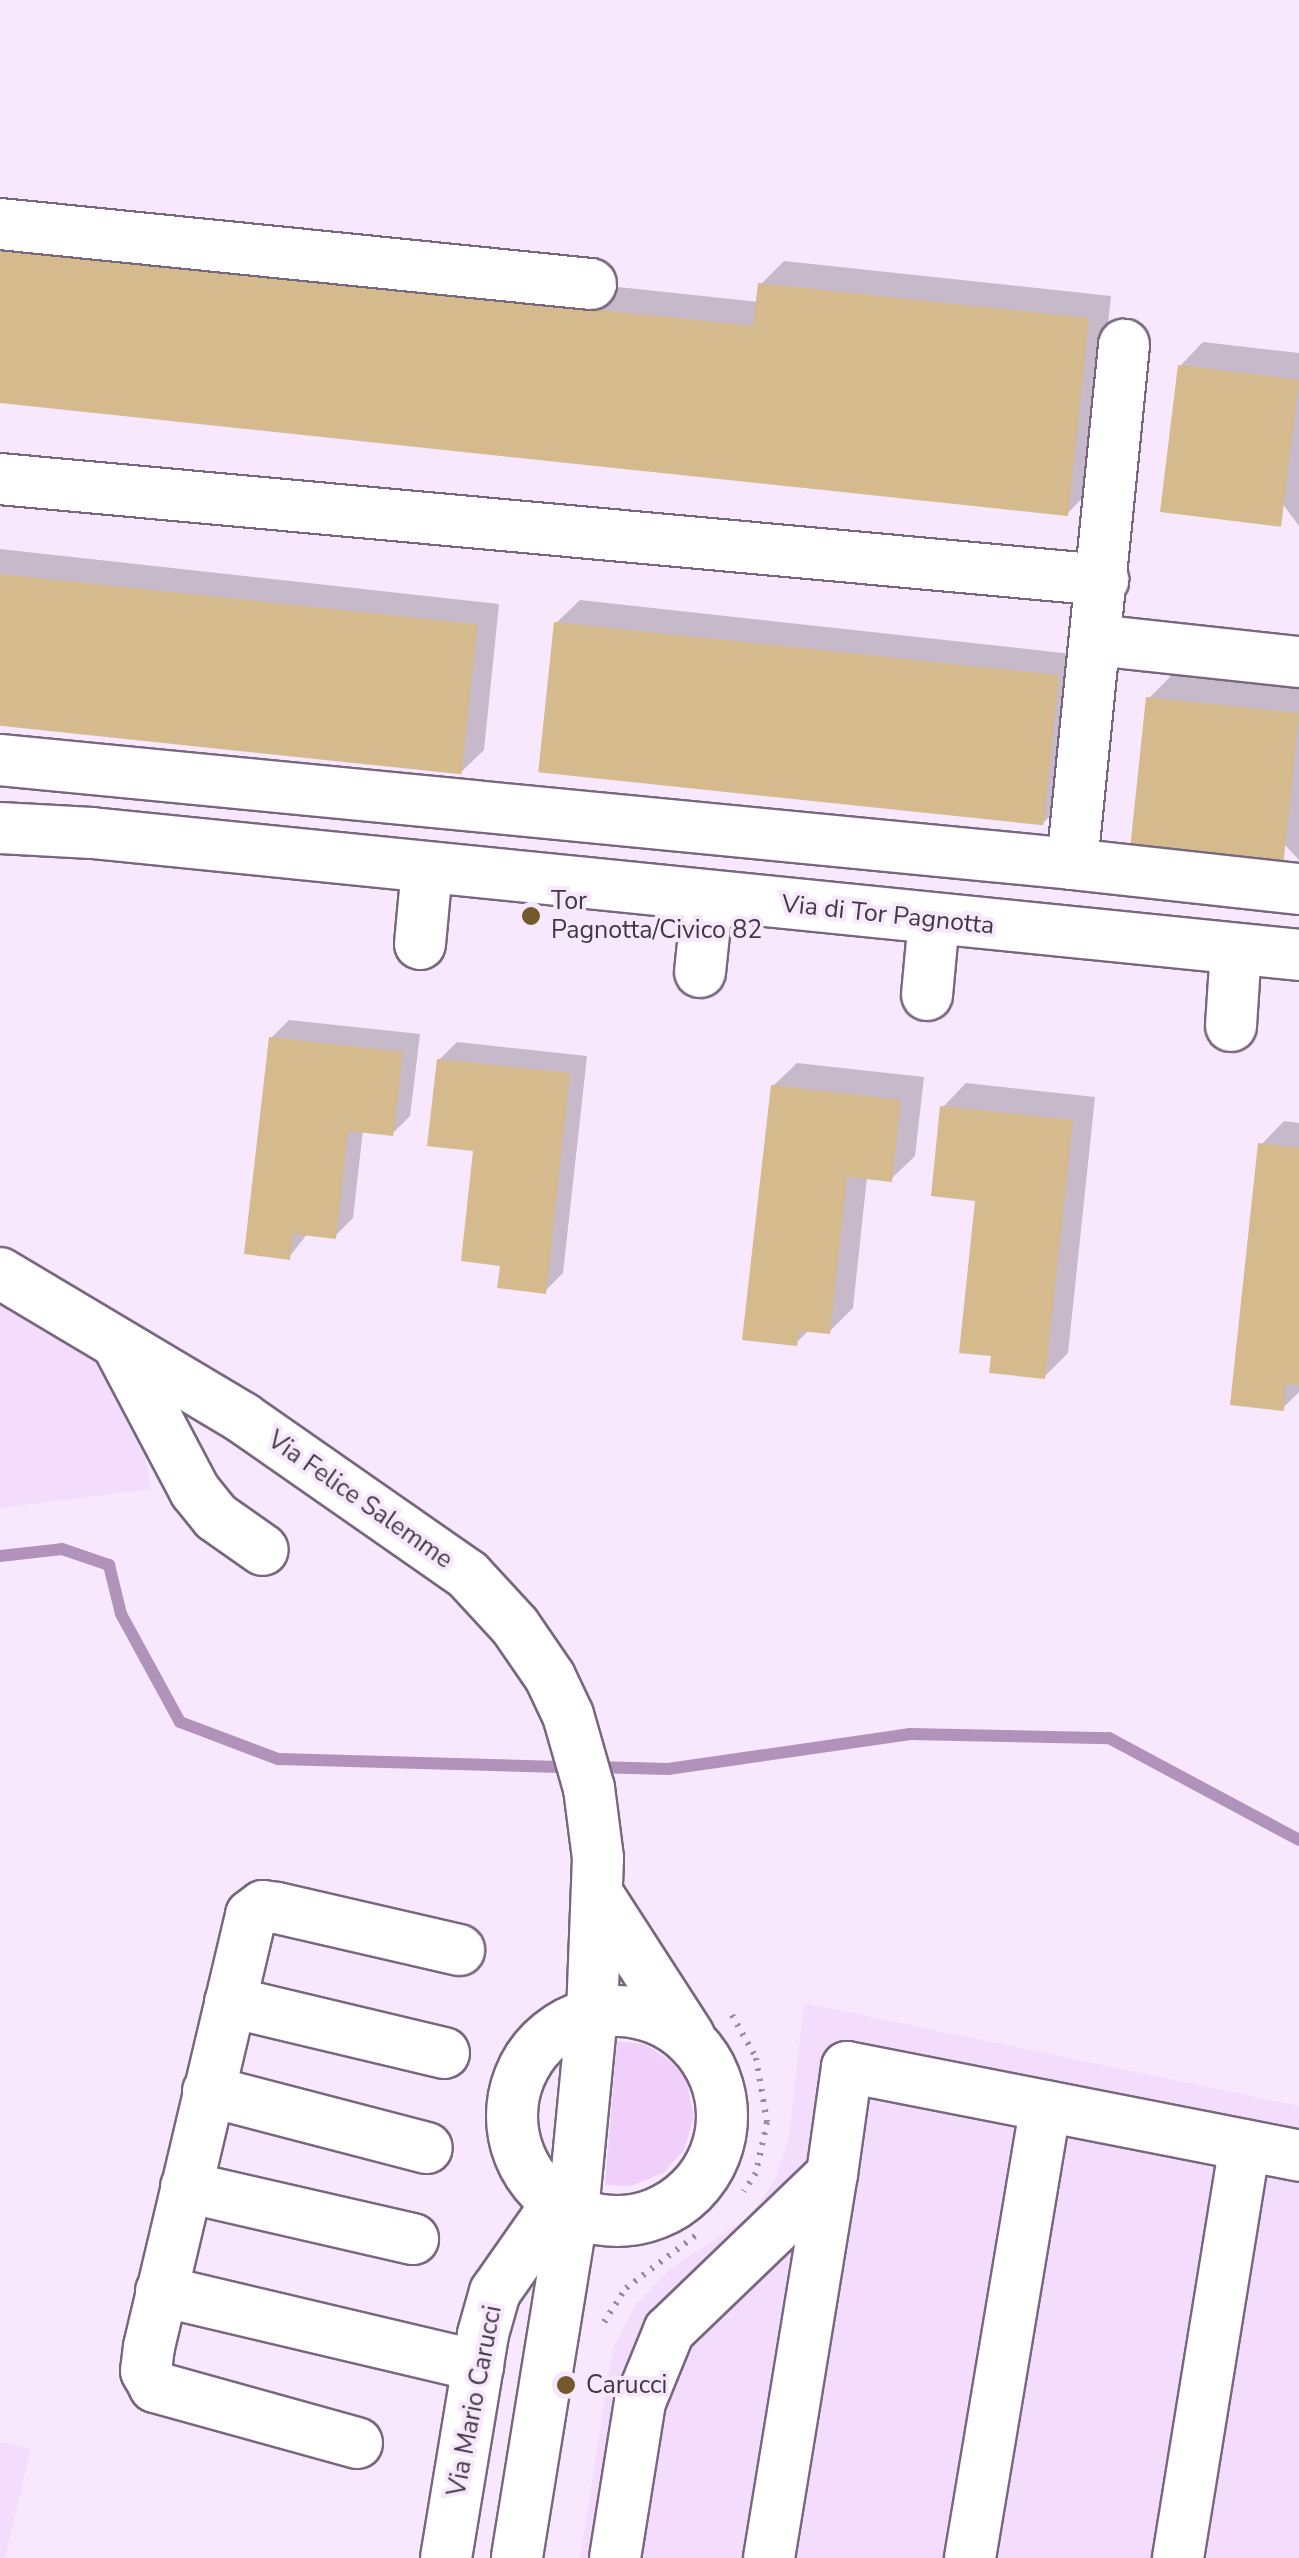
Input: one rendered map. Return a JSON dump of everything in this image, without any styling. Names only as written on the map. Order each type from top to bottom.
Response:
[{"type":"street","points":[[0,224],[591,284]]},
{"type":"street","points":[[1072,864],[1124,345]]},
{"type":"street","points":[[0,479],[1102,580]]},
{"type":"street","points":[[1096,640],[1299,662]]},
{"type":"street","points":[[0,760],[1299,889]]},
{"type":"street","name":"Via di Tor Pagnotta","points":[[0,828],[1299,955]]},
{"type":"street","points":[[420,944],[427,868]]},
{"type":"street","points":[[700,972],[708,896]]},
{"type":"street","points":[[927,996],[934,920]]},
{"type":"street","points":[[1231,1026],[1236,949]]},
{"type":"street","name":"Via Felice Salemme","points":[[0,1273],[243,1418],[456,1565],[514,1626],[550,1678],[568,1714],[589,1788],[597,1893],[592,2014],[565,2207]]},
{"type":"street","points":[[119,1347],[196,1492],[216,1517],[263,1550]]},
{"type":"street","name":"Via Felice Salemme","points":[[597,1893],[702,2056],[717,2085],[722,2126],[712,2160],[694,2187],[670,2206],[635,2218],[601,2219],[565,2207],[534,2180],[521,2158],[512,2122],[514,2095],[527,2061],[563,2026],[592,2014],[623,2011],[648,2016],[682,2034],[702,2056]]},
{"type":"street","points":[[357,2443],[156,2387],[146,2371],[161,2291],[251,1915],[263,1906],[459,1950]]},
{"type":"street","points":[[230,2002],[444,2053]]},
{"type":"street","points":[[769,2558],[847,2068],[1299,2156]]},
{"type":"street","points":[[208,2091],[428,2148]]},
{"type":"street","points":[[970,2558],[1046,2106]]},
{"type":"street","points":[[1178,2558],[1245,2145]]},
{"type":"street","points":[[615,2558],[640,2402],[670,2330],[832,2174]]},
{"type":"street","points":[[186,2188],[413,2239]]},
{"type":"street","points":[[517,2558],[565,2207]]},
{"type":"street","name":"Via Mario Carucci","points":[[446,2558],[478,2366],[495,2292],[565,2207]]},
{"type":"street","points":[[161,2291],[478,2366]]},
{"type":"path","points":[[726,2007],[756,2058],[767,2122],[756,2173],[739,2199]]},
{"type":"path","points":[[603,2324],[626,2288],[708,2227]]},
{"type":"shaded area","points":[[0,1302],[110,1369],[141,1435],[151,1489],[0,1508]]},
{"type":"shaded area","points":[[804,2003],[1299,2106],[1299,2558],[580,2558],[613,2347],[637,2303],[672,2267],[750,2216],[775,2180],[789,2138]]},
{"type":"shaded area","points":[[617,2041],[644,2044],[669,2060],[686,2079],[694,2117],[684,2150],[663,2173],[631,2186],[605,2185]]},
{"type":"shaded area","points":[[0,2442],[31,2449],[5,2558],[0,2558]]},
{"type":"building","points":[[0,246],[753,326],[758,283],[1089,318],[1068,516],[0,403]]},
{"type":"building","points":[[1178,365],[1299,380],[1281,527],[1160,512]]},
{"type":"building","points":[[0,574],[477,624],[462,774],[0,726]]},
{"type":"building","points":[[554,622],[1059,675],[1043,825],[538,772]]},
{"type":"building","points":[[1146,697],[1299,713],[1284,861],[1130,845]]},
{"type":"building","points":[[269,1037],[403,1052],[393,1136],[348,1131],[336,1239],[293,1234],[290,1260],[244,1254]]},
{"type":"building","points":[[437,1059],[570,1073],[546,1294],[497,1288],[500,1266],[461,1261],[473,1151],[427,1146]]},
{"type":"building","points":[[771,1085],[901,1100],[892,1182],[847,1177],[830,1334],[799,1331],[797,1346],[742,1340]]},
{"type":"building","points":[[940,1106],[1073,1120],[1045,1379],[989,1373],[991,1356],[959,1353],[975,1201],[931,1196]]},
{"type":"building","points":[[1258,1143],[1299,1148],[1299,1385],[1286,1384],[1284,1411],[1230,1405]]},
{"type":"waterway","points":[[0,1556],[62,1549],[109,1565],[121,1614],[180,1722],[278,1759],[570,1767]]},
{"type":"waterway","points":[[595,1767],[668,1769],[910,1734],[1109,1738],[1299,1840]]},
{"type":"place","name":"Tor Pagnotta/Civico 82","points":[[531,916]]},
{"type":"place","name":"Carucci","points":[[566,2385]]}]
